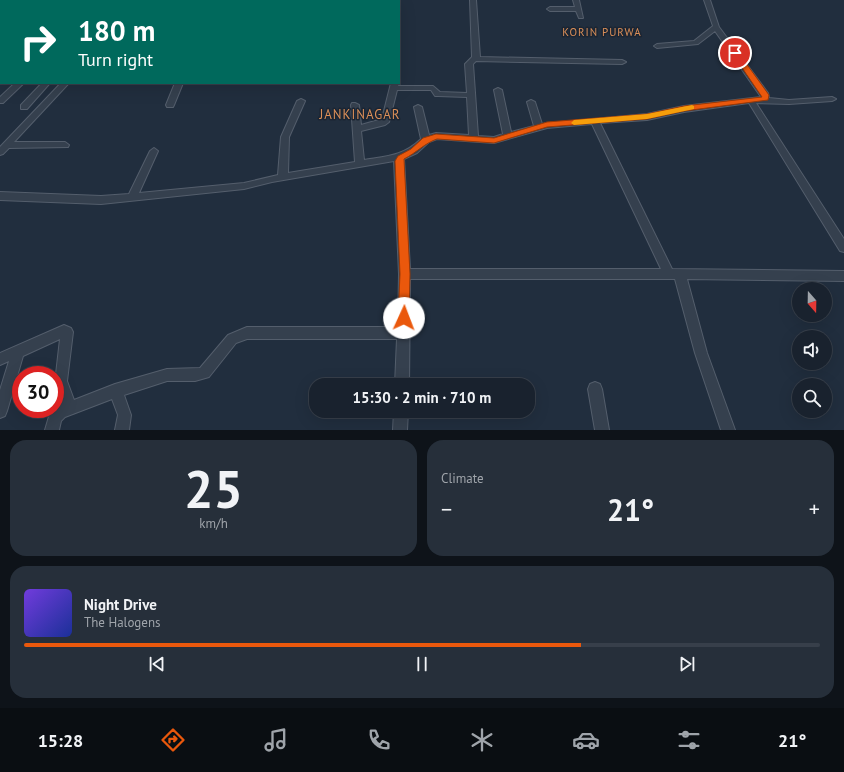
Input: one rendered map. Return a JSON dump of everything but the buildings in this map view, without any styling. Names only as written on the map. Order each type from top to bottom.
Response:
[{"type":"street","points":[[473,0],[476,26],[476,57],[469,64],[474,139]]},
{"type":"street","points":[[576,0],[581,17]]},
{"type":"street","points":[[708,0],[716,27],[765,95],[765,99],[762,100]]},
{"type":"street","points":[[550,9],[579,8]]},
{"type":"street","points":[[657,46],[696,43],[716,27]]},
{"type":"street","points":[[475,59],[622,62]]},
{"type":"street","points":[[0,101],[19,84]]},
{"type":"street","points":[[24,107],[45,84]]},
{"type":"street","points":[[0,152],[64,84]]},
{"type":"street","points":[[170,105],[179,84]]},
{"type":"street","points":[[357,129],[382,123],[386,120],[394,86],[433,88],[438,94],[471,95]]},
{"type":"street","points":[[498,90],[508,136]]},
{"type":"street","points":[[0,196],[90,200],[244,186],[283,177],[401,158],[414,151],[426,140],[436,136],[494,140],[539,127],[647,117],[684,109],[762,100],[789,102],[832,99]]},
{"type":"street","points":[[283,177],[285,137],[301,101]]},
{"type":"street","points":[[750,101],[844,248]]},
{"type":"street","points":[[531,102],[539,127]]},
{"type":"street","points":[[355,105],[360,164]]},
{"type":"street","points":[[418,107],[426,140]]},
{"type":"street","points":[[595,121],[674,275],[728,430]]},
{"type":"street","points":[[7,145],[65,145]]},
{"type":"street","points":[[132,197],[154,151]]},
{"type":"street","points":[[401,158],[405,274],[402,378]]},
{"type":"street","points":[[405,274],[767,274],[842,279]]},
{"type":"street","points":[[0,359],[64,331],[67,332],[64,366]]},
{"type":"street","points":[[64,410],[115,391],[170,375],[198,375],[204,373],[232,339],[247,333],[403,333]]},
{"type":"street","points":[[0,411],[16,360],[17,352]]},
{"type":"street","points":[[64,387],[68,400],[64,408]]},
{"type":"street","points":[[595,389],[602,430]]},
{"type":"street","points":[[115,391],[125,414],[126,421],[122,430]]},
{"type":"street","points":[[52,430],[56,418]]},
{"type":"street","points":[[400,430],[401,418]]},
{"type":"slow traffic","points":[[574,123],[647,117],[692,107]]},
{"type":"district","name":"KORIN PURWA","points":[[602,32]]},
{"type":"district","name":"JANKINAGAR","points":[[360,114]]},
{"type":"route","points":[[404,318],[405,274],[400,161],[403,156],[410,154],[426,140],[436,136],[494,140],[547,125],[647,117],[706,105],[765,99],[765,95],[735,53]]}]
